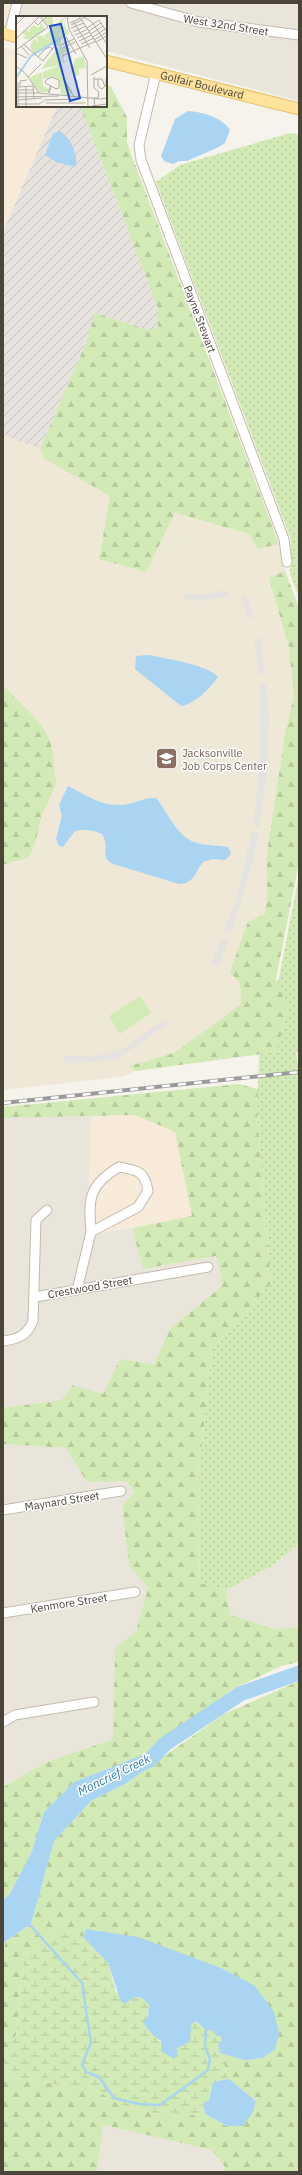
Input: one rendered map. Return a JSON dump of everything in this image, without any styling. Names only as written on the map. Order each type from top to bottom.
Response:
[{"type":"main road","name":"Golfair Boulevard","points":[[107,60],[299,109]]},
{"type":"street","points":[[10,35],[17,3]]},
{"type":"street","name":"West 32nd Street","points":[[131,3],[200,22],[299,35]]},
{"type":"street","name":"Payne Stewart","points":[[156,73],[139,145],[141,160],[284,539],[287,562]]},
{"type":"street","points":[[77,1290],[91,1232],[90,1197],[102,1177],[119,1167],[142,1173],[147,1180],[148,1191],[138,1207],[91,1232]]},
{"type":"street","points":[[35,1297],[36,1220],[47,1210]]},
{"type":"street","name":"Crestwood Street","points":[[3,1341],[24,1336],[30,1330],[33,1321],[35,1297],[208,1268]]},
{"type":"street","name":"Maynard Street","points":[[3,1510],[121,1491]]},
{"type":"street","name":"Kenmore Street","points":[[3,1613],[135,1592]]},
{"type":"street","points":[[3,1716],[94,1702]]},
{"type":"street","points":[[3,1722],[15,1715]]},
{"type":"shaded area","points":[[3,3],[11,3],[5,26],[3,25]]},
{"type":"shaded area","points":[[11,3],[299,3],[299,101],[107,51],[107,16],[16,16],[16,29],[5,26]]},
{"type":"shaded area","points":[[3,47],[16,51],[16,107],[57,107],[3,232]]},
{"type":"shaded area","points":[[57,107],[80,107],[158,308],[158,327],[149,330],[95,313],[86,343],[40,449],[3,435],[3,232]]},
{"type":"shaded area","name":"Jacksonville Job Corps Center","points":[[3,435],[40,449],[46,459],[110,496],[99,558],[146,572],[175,513],[249,534],[258,549],[279,544],[285,571],[269,579],[289,648],[294,696],[285,734],[267,853],[267,897],[265,914],[240,983],[241,1004],[174,1053],[130,1066],[136,1071],[122,1077],[3,1090],[3,865],[29,857],[36,840],[42,815],[57,782],[53,771],[52,748],[3,685]]},
{"type":"shaded area","points":[[226,590],[229,596],[204,601],[185,600],[185,594],[204,594]]},
{"type":"shaded area","points":[[246,594],[254,617],[248,618],[241,598]]},
{"type":"shaded area","points":[[261,637],[265,674],[258,674],[254,639]]},
{"type":"shaded area","points":[[260,684],[266,684],[269,718],[267,772],[259,827],[253,826],[260,762]]},
{"type":"shaded area","points":[[252,831],[259,833],[253,862],[231,933],[224,931],[236,898]]},
{"type":"shaded area","points":[[223,938],[229,940],[218,967],[211,963]]},
{"type":"shaded area","points":[[164,1020],[168,1024],[117,1059],[85,1063],[63,1063],[64,1056],[95,1056],[121,1050]]},
{"type":"shaded area","points":[[135,1115],[175,1132],[192,1217],[88,1235],[91,1116]]},
{"type":"shaded area","points":[[91,1116],[88,1235],[132,1228],[143,1269],[216,1256],[223,1285],[170,1329],[154,1364],[120,1359],[103,1394],[73,1386],[61,1400],[3,1408],[3,1118]]},
{"type":"shaded area","points":[[3,1444],[66,1448],[87,1482],[126,1480],[135,1492],[122,1505],[129,1566],[148,1588],[136,1631],[115,1650],[113,1739],[45,1763],[3,1787]]},
{"type":"shaded area","points":[[299,1544],[299,1627],[275,1629],[229,1615],[226,1590],[272,1566]]},
{"type":"shaded area","points":[[103,2125],[212,2150],[225,2167],[224,2172],[97,2172]]},
{"type":"green space","points":[[107,85],[111,87],[127,117],[127,143],[279,544],[258,549],[249,534],[175,513],[146,572],[99,559],[110,496],[45,459],[40,449],[86,343],[95,313],[149,330],[158,327],[158,308],[80,107],[107,107]]},
{"type":"green space","points":[[290,133],[299,135],[299,597],[290,574],[291,539],[156,182],[180,165]]},
{"type":"green space","points":[[285,571],[299,608],[299,862],[276,979],[289,1010],[276,1052],[136,1071],[129,1066],[174,1053],[241,1004],[240,983],[230,972],[248,922],[265,914],[267,897],[267,853],[285,734],[294,696],[289,648],[269,578]]},
{"type":"green space","points":[[3,685],[45,731],[52,749],[57,782],[42,815],[36,840],[29,857],[3,865]]},
{"type":"green space","points":[[299,875],[299,1052],[296,1053],[299,1069],[299,1544],[272,1566],[226,1590],[200,1584],[198,1481],[212,1350],[271,1283],[257,1114],[260,1034],[279,978]]},
{"type":"green space","points":[[140,996],[151,1013],[120,1034],[109,1016]]},
{"type":"green space","points":[[239,1084],[258,1089],[257,1114],[271,1283],[212,1350],[198,1481],[200,1583],[226,1590],[230,1615],[275,1629],[299,1627],[299,1662],[281,1666],[233,1689],[143,1755],[74,1782],[44,1812],[32,1851],[10,1894],[3,1900],[3,1787],[45,1763],[113,1739],[115,1649],[136,1631],[148,1588],[129,1566],[122,1505],[135,1492],[126,1481],[87,1482],[66,1448],[3,1444],[3,1408],[61,1400],[73,1385],[103,1394],[120,1359],[154,1364],[170,1329],[223,1285],[216,1256],[143,1269],[132,1228],[192,1216],[175,1132],[135,1115],[3,1118],[3,1107]]},
{"type":"green space","points":[[299,1681],[299,2115],[297,2116],[299,2125],[299,2172],[224,2172],[225,2167],[212,2150],[103,2125],[97,2172],[3,2172],[3,2067],[11,2077],[98,2091],[118,2104],[168,2117],[205,2114],[226,2126],[256,2101],[229,2079],[220,2053],[244,2060],[86,1929],[83,1937],[59,1929],[24,1956],[16,2035],[3,2059],[3,1957],[5,1942],[31,1924],[54,1841],[91,1801],[125,1784],[224,1714]]},
{"type":"green space","points":[[59,1929],[83,1937],[108,1963],[116,1992],[125,2004],[133,1997],[142,1998],[149,2005],[146,2026],[174,2058],[177,2056],[177,2048],[190,2042],[190,2025],[196,2021],[201,2026],[217,2034],[222,2039],[218,2045],[229,2079],[213,2082],[209,2100],[203,2104],[205,2114],[168,2117],[118,2104],[98,2091],[11,2077],[3,2067],[3,2059],[16,2035],[24,1956]]},
{"type":"water","points":[[188,111],[211,116],[226,125],[230,130],[225,143],[187,161],[179,161],[173,164],[164,161],[161,156],[175,119]]},
{"type":"water","points":[[59,131],[63,133],[73,147],[76,158],[75,167],[56,162],[45,155],[53,134]]},
{"type":"water","points":[[149,655],[196,665],[213,672],[218,677],[197,699],[181,706],[135,669],[136,656]]},
{"type":"water","points":[[68,786],[99,802],[113,805],[125,805],[156,798],[178,830],[184,836],[201,844],[228,847],[231,854],[225,860],[213,859],[203,862],[191,880],[184,884],[179,884],[113,864],[107,860],[106,845],[102,834],[86,830],[75,831],[63,847],[59,846],[56,839],[62,816],[59,805]]},
{"type":"water","points":[[143,1755],[149,1767],[125,1784],[91,1801],[54,1841],[31,1924],[3,1943],[3,1900],[10,1894],[32,1851],[44,1812],[74,1782]]},
{"type":"water","points":[[86,1929],[138,1937],[221,1968],[255,1986],[274,2012],[279,2034],[275,2049],[263,2058],[244,2060],[220,2053],[218,2045],[222,2039],[220,2036],[216,2036],[214,2031],[206,2030],[196,2021],[191,2025],[190,2042],[177,2048],[177,2056],[174,2059],[161,2051],[161,2041],[154,2036],[143,2023],[148,2015],[149,2005],[142,1998],[134,1997],[125,2004],[121,2002],[108,1963],[83,1937]]},
{"type":"water","points":[[229,2079],[256,2101],[253,2112],[243,2126],[227,2126],[205,2114],[203,2104],[209,2100],[213,2082]]},
{"type":"waterway","name":"Moncrief Creek","points":[[127,1769],[150,1760],[165,1744],[240,1694],[299,1673]]},
{"type":"waterway","points":[[29,1924],[82,1983],[91,2043],[82,2064],[86,2072],[99,2077],[114,2098],[139,2104],[160,2105],[208,2070],[210,2059],[205,2047],[206,2030]]},
{"type":"railway","points":[[3,1103],[299,1072]]},
{"type":"place","name":"Jacksonville Job Corps Center","points":[[167,759]]}]
